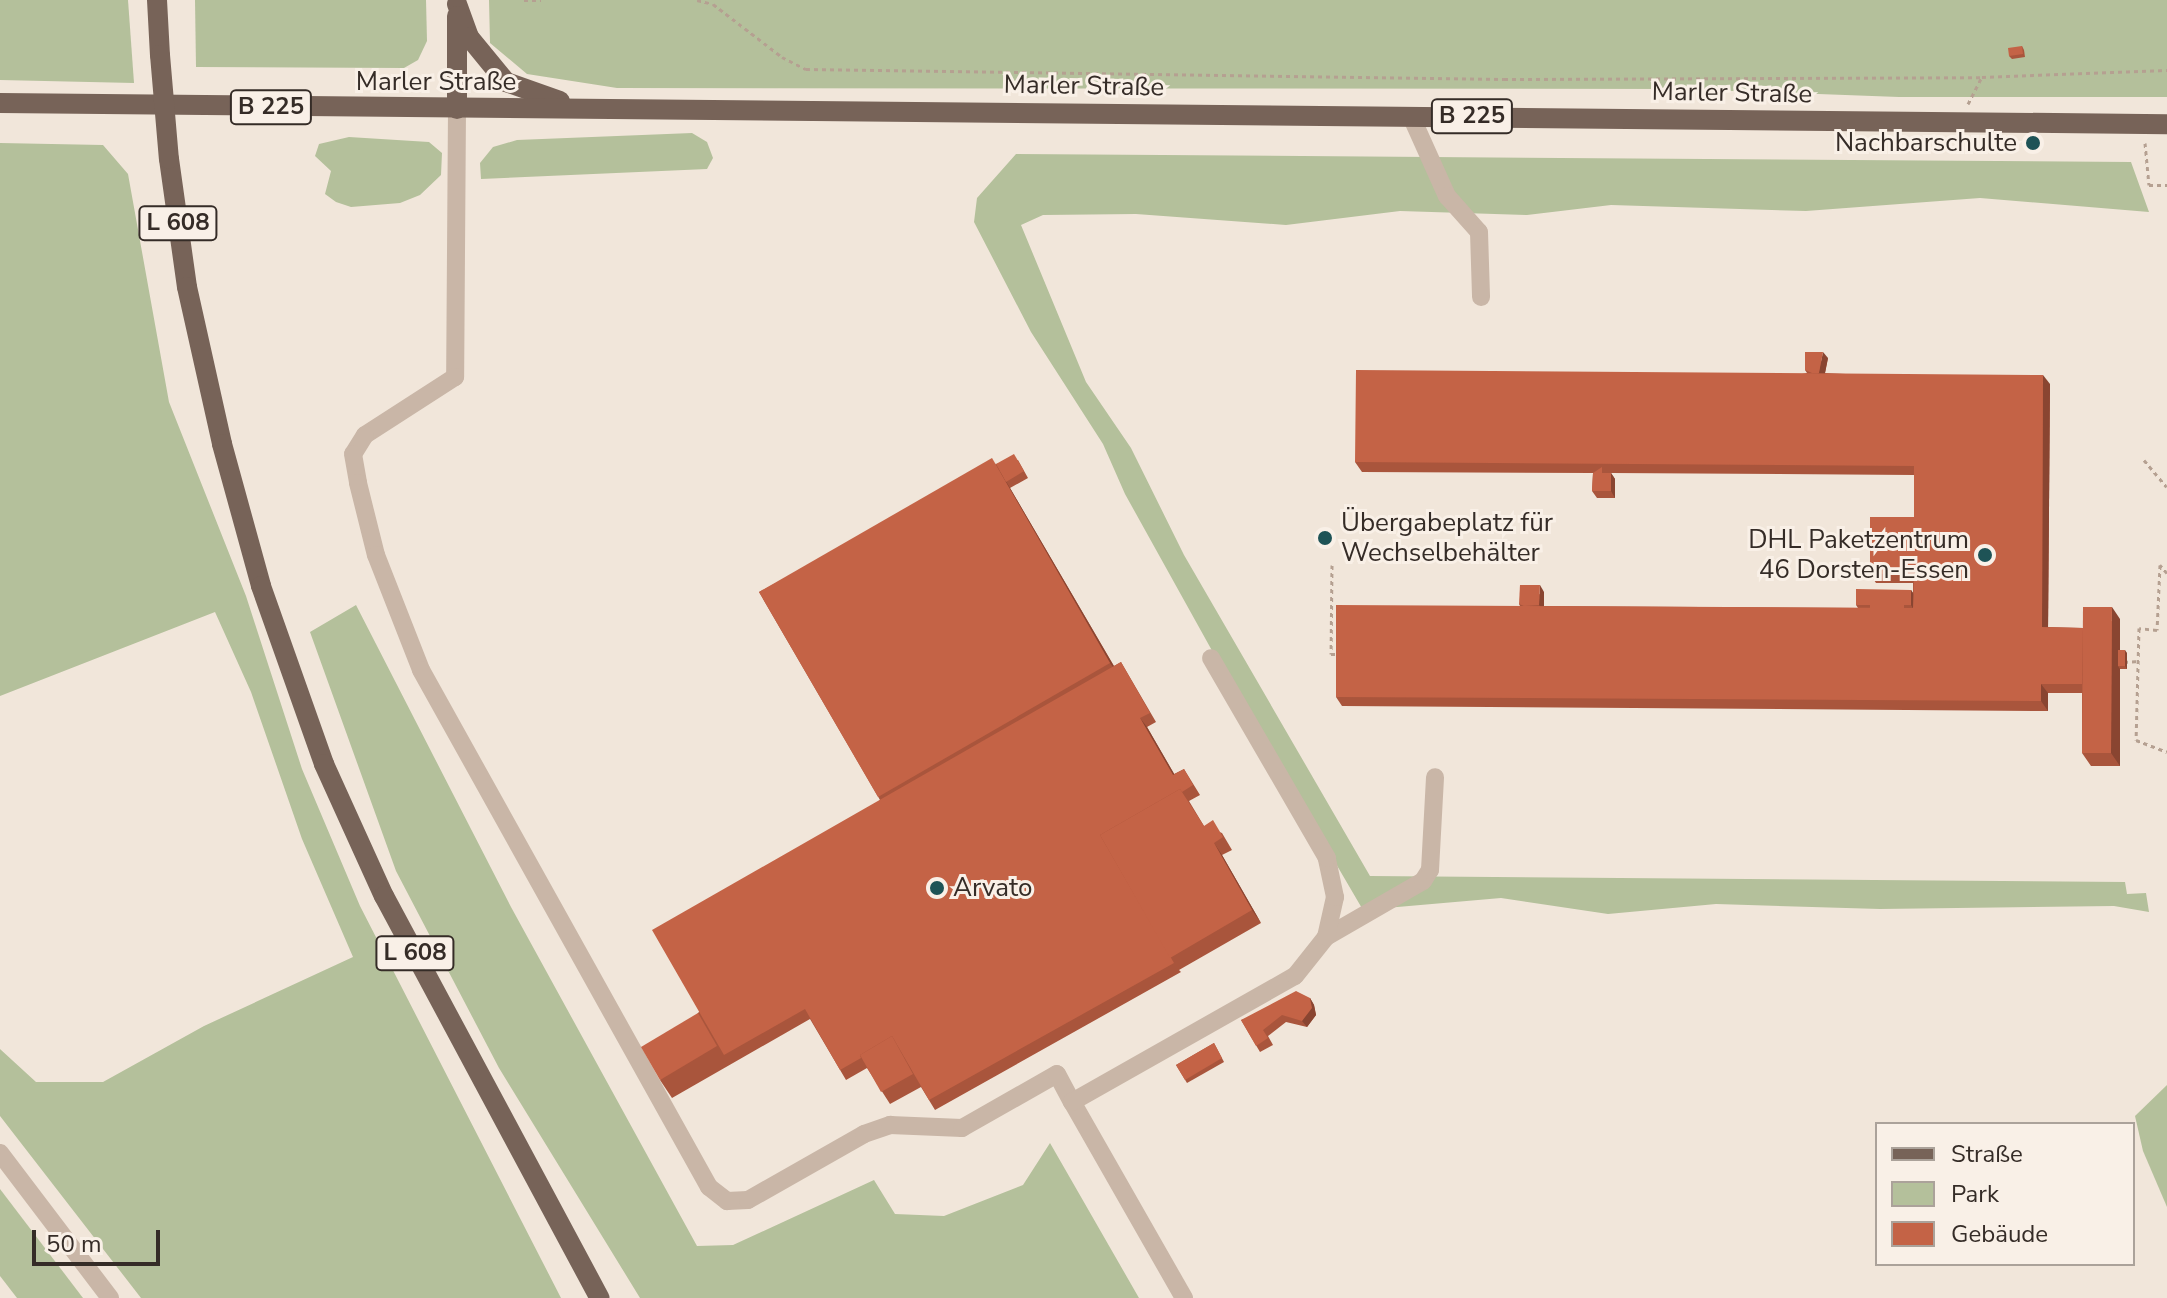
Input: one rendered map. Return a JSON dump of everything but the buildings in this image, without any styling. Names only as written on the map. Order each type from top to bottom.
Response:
[{"type":"main road","name":"L 608","points":[[157,0],[169,159],[187,287],[222,444],[261,586],[324,764],[384,896],[600,1298]]},
{"type":"main road","points":[[457,2],[469,37],[506,82],[587,108]]},
{"type":"main road","points":[[457,2],[457,109]]},
{"type":"main road","name":"Marler Straße","points":[[0,103],[2167,124]]},
{"type":"street","points":[[457,109],[455,377],[365,435],[353,454],[358,483],[376,555],[421,670],[709,1187],[727,1201],[748,1200],[864,1134],[890,1125],[962,1128],[1057,1074],[1184,1298]]},
{"type":"street","points":[[1411,116],[1447,196],[1479,232],[1481,297]]},
{"type":"street","points":[[1211,658],[1327,858],[1335,897],[1326,937]]},
{"type":"street","points":[[1072,1102],[1295,976],[1326,937],[1423,881],[1430,870],[1435,777]]},
{"type":"street","points":[[0,1153],[110,1298]]},
{"type":"path","points":[[524,0],[541,0]]},
{"type":"path","points":[[697,0],[713,4],[782,57],[806,69],[1504,79],[1982,77],[2167,70]]},
{"type":"path","points":[[1958,121],[1982,77]]},
{"type":"path","points":[[2143,124],[2149,185],[2167,185]]},
{"type":"path","points":[[2144,460],[2167,487]]},
{"type":"path","points":[[1332,565],[1331,654],[1343,654]]},
{"type":"path","points":[[2167,573],[2160,565],[2157,630],[2139,628],[2136,740],[2167,752]]},
{"type":"path","points":[[2120,662],[2139,661]]},
{"type":"green space","points":[[0,0],[128,0],[134,83],[0,80]]},
{"type":"green space","points":[[195,0],[426,0],[427,41],[418,60],[404,68],[196,67]]},
{"type":"green space","points":[[489,0],[2167,0],[2167,97],[1899,97],[1678,89],[617,88],[527,74],[490,43]]},
{"type":"green space","points":[[692,133],[707,142],[713,158],[707,169],[481,179],[480,163],[493,147],[517,140]]},
{"type":"green space","points":[[349,137],[429,142],[442,153],[441,175],[420,195],[400,203],[351,207],[336,202],[325,194],[331,171],[315,156],[319,144]]},
{"type":"green space","points":[[0,143],[103,145],[128,174],[169,402],[246,596],[302,769],[360,906],[561,1298],[141,1298],[0,1116],[0,1049],[36,1082],[103,1082],[204,1026],[353,957],[302,839],[251,692],[215,612],[0,696]]},
{"type":"green space","points":[[1016,154],[2131,162],[2149,212],[1980,198],[1806,211],[1611,205],[1527,215],[1400,211],[1286,225],[1136,214],[1043,215],[1021,225],[1086,382],[1131,448],[1184,555],[1370,876],[2125,882],[2127,894],[2146,893],[2149,912],[2114,906],[1880,909],[1716,904],[1608,914],[1501,898],[1363,910],[1225,674],[1125,494],[1103,444],[1031,332],[974,222],[977,198]]},
{"type":"green space","points":[[356,605],[511,907],[697,1246],[733,1245],[874,1180],[895,1214],[944,1216],[1023,1185],[1050,1143],[1139,1298],[640,1298],[499,1068],[396,871],[310,632]]},
{"type":"green space","points":[[2167,1085],[2167,1207],[2143,1151],[2135,1116]]},
{"type":"green space","points":[[0,1189],[83,1298],[17,1298],[0,1276]]},
{"type":"place","name":"Nachbarschulte","points":[[2033,143]]},
{"type":"place","name":"Übergabeplatz für Wechselbehälter","points":[[1325,538]]},
{"type":"place","name":"DHL Paketzentrum 46 Dorsten-Essen","points":[[1985,555]]},
{"type":"place","name":"Arvato","points":[[937,888]]}]
